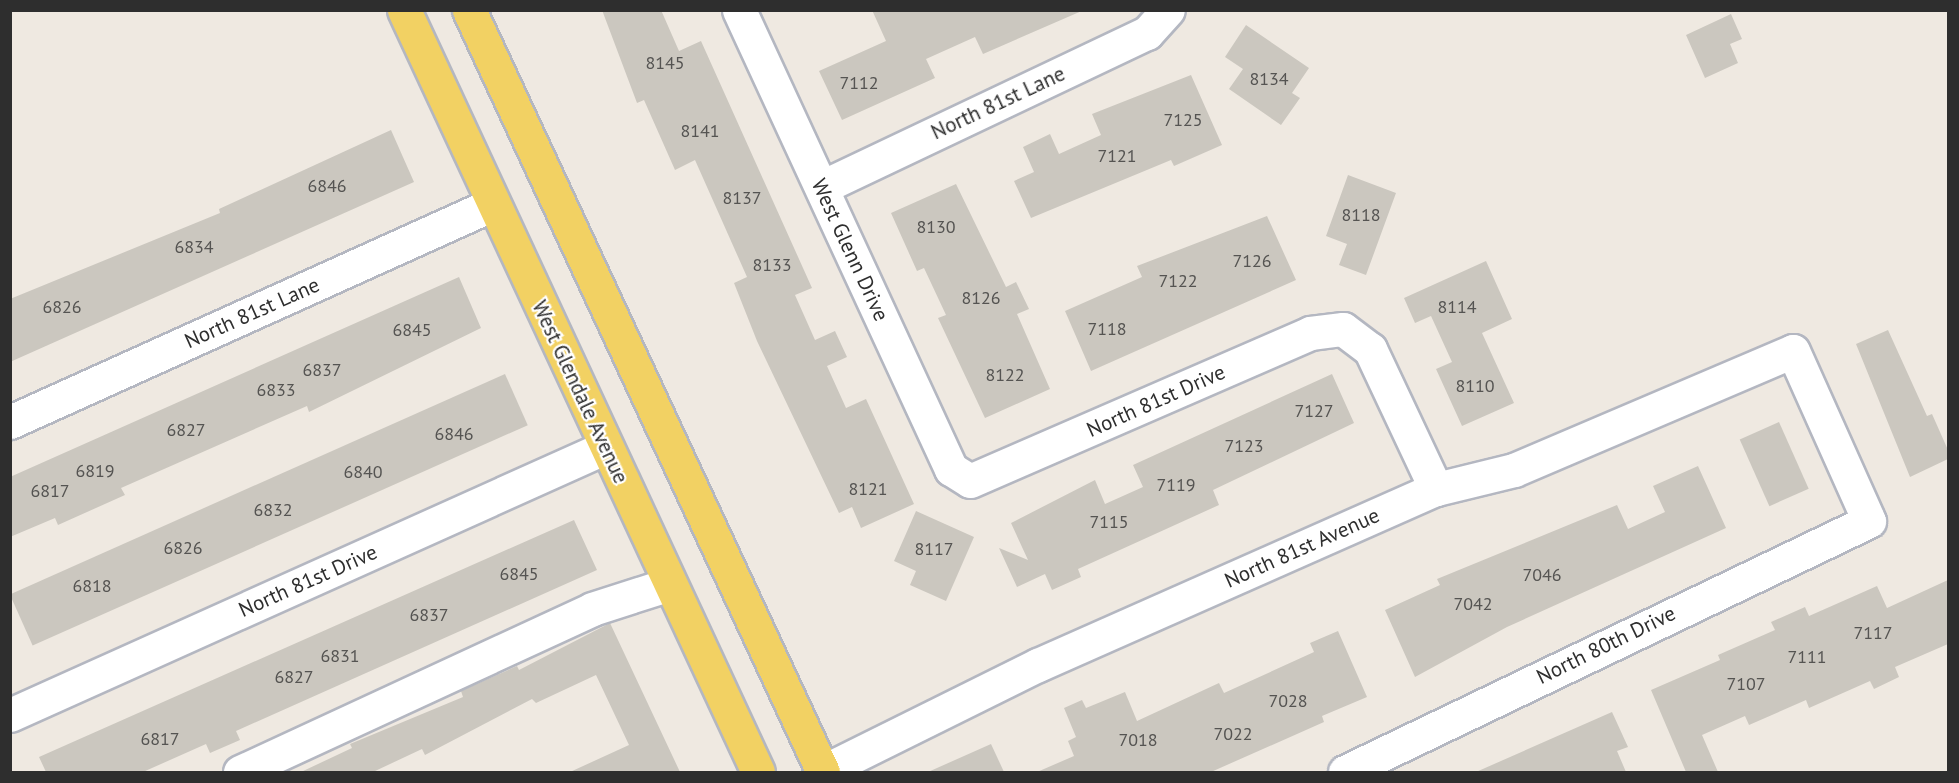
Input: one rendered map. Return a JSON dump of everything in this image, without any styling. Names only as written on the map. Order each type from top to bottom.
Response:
[{"type":"main road","name":"West Glendale Avenue","points":[[404,10],[758,772]]},
{"type":"main road","points":[[448,10],[491,57]]},
{"type":"main road","points":[[469,10],[823,772]]},
{"type":"street","name":"West Glenn Drive","points":[[739,10],[951,469],[970,481]]},
{"type":"street","name":"North 81st Lane","points":[[822,187],[1147,33],[1168,10]]},
{"type":"street","name":"North 81st Lane","points":[[10,422],[493,204]]},
{"type":"street","name":"North 81st Drive","points":[[970,481],[1310,333],[1343,329],[1370,349],[1436,489]]},
{"type":"street","name":"North 81st Avenue","points":[[823,772],[1038,665],[1436,489],[1514,470],[1793,351],[1869,521]]},
{"type":"street","name":"North 81st Drive","points":[[10,715],[606,447]]},
{"type":"street","name":"North 80th Drive","points":[[1346,772],[1869,521]]},
{"type":"street","points":[[240,772],[592,609],[670,584]]},
{"type":"building","points":[[602,10],[661,10],[679,51],[701,41],[812,288],[795,295],[815,340],[835,331],[847,357],[827,366],[846,408],[866,399],[914,504],[861,528],[852,507],[839,513],[757,341],[734,283],[747,277],[695,160],[675,170],[644,100],[637,103]]},
{"type":"building","points":[[872,10],[1084,10],[983,54],[975,37],[926,59],[935,78],[842,120],[819,71],[886,41]]},
{"type":"building","points":[[1731,14],[1742,39],[1730,44],[1738,63],[1705,78],[1686,35]]},
{"type":"building","points":[[1246,25],[1309,68],[1292,93],[1300,98],[1281,125],[1229,89],[1243,69],[1225,57]]},
{"type":"building","points":[[1191,75],[1222,145],[1174,166],[1171,160],[1031,218],[1014,181],[1034,172],[1023,147],[1050,134],[1059,154],[1101,135],[1092,114]]},
{"type":"building","points":[[391,130],[414,182],[10,362],[10,299],[220,213],[219,209]]},
{"type":"building","points":[[1348,175],[1396,193],[1366,275],[1339,265],[1347,244],[1326,236]]},
{"type":"building","points":[[956,184],[1006,287],[1016,282],[1029,309],[1017,314],[1050,389],[985,418],[938,318],[946,315],[924,268],[917,271],[891,213]]},
{"type":"building","points":[[1267,216],[1296,280],[1091,371],[1065,311],[1142,277],[1137,266]]},
{"type":"building","points":[[1486,261],[1512,319],[1482,333],[1514,403],[1462,426],[1436,369],[1452,362],[1431,316],[1415,323],[1404,298]]},
{"type":"building","points":[[459,277],[481,328],[309,412],[307,406],[121,488],[125,495],[58,525],[55,518],[10,537],[10,477]]},
{"type":"building","points":[[1888,330],[1927,416],[1932,414],[1948,450],[1948,459],[1910,477],[1856,344]]},
{"type":"building","points":[[505,374],[528,425],[33,646],[10,594]]},
{"type":"building","points":[[1332,374],[1354,423],[1213,490],[1219,505],[1078,569],[1081,577],[1052,590],[1045,574],[1017,587],[999,548],[1028,560],[1011,523],[1095,480],[1105,504],[1143,487],[1133,465]]},
{"type":"building","points":[[1779,422],[1809,489],[1769,506],[1740,439]]},
{"type":"building","points":[[1698,466],[1726,528],[1507,627],[1415,677],[1385,610],[1440,585],[1437,579],[1617,505],[1628,529],[1665,512],[1653,486]]},
{"type":"building","points":[[916,511],[974,537],[946,601],[910,585],[916,571],[894,561]]},
{"type":"building","points":[[574,520],[597,570],[236,731],[240,740],[210,753],[206,744],[143,772],[46,772],[39,757]]},
{"type":"building","points":[[1948,580],[1948,644],[1895,667],[1899,677],[1874,689],[1870,681],[1809,708],[1806,700],[1749,725],[1745,716],[1702,735],[1718,772],[1686,772],[1651,690],[1720,660],[1718,655],[1775,630],[1771,622],[1805,607],[1809,616],[1877,586],[1887,608]]},
{"type":"building","points":[[610,623],[680,772],[570,772],[629,745],[596,675],[536,703],[532,699],[425,755],[422,749],[373,772],[301,772],[352,748],[350,744],[463,697],[461,691],[517,666],[519,670]]},
{"type":"building","points":[[1338,631],[1367,697],[1322,716],[1324,722],[1211,772],[1037,772],[1074,756],[1068,741],[1076,737],[1064,708],[1082,700],[1086,708],[1125,692],[1137,721],[1219,683],[1224,693],[1314,652],[1310,643]]},
{"type":"building","points":[[1612,712],[1628,747],[1617,751],[1626,772],[1476,772]]},
{"type":"building","points":[[991,744],[1004,772],[928,772]]}]
